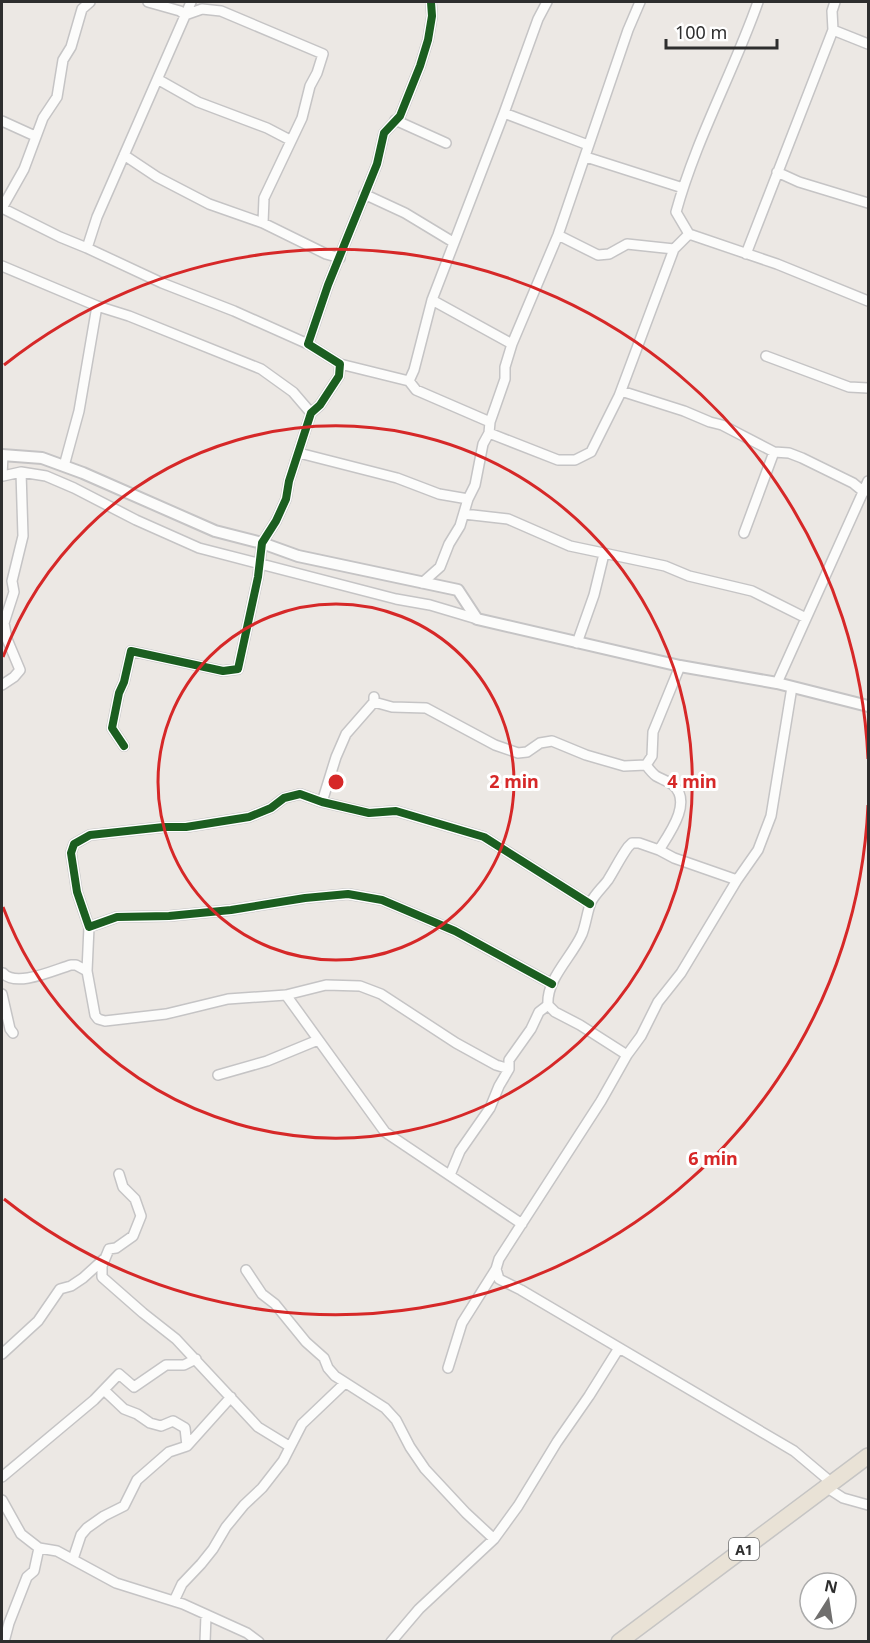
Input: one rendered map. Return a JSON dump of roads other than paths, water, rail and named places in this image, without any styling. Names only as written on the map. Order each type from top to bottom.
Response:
[{"type":"highway","name":"A1","points":[[620,1641],[868,1456]]},
{"type":"street","points":[[90,2],[82,9],[70,47],[63,60],[57,97],[43,118],[24,169],[2,208],[162,283],[234,311],[308,344],[340,364],[409,381],[416,390],[490,422]]},
{"type":"street","points":[[148,2],[180,11],[185,15]]},
{"type":"street","points":[[87,248],[97,217],[159,80],[185,15],[192,2],[202,9]]},
{"type":"street","points":[[409,381],[414,370],[432,300],[453,242],[538,20],[547,2]]},
{"type":"street","points":[[422,583],[440,567],[475,485],[483,444],[489,433],[490,422],[503,386],[505,367],[512,344],[558,235],[628,30],[640,2]]},
{"type":"street","points":[[758,2],[744,43],[717,100],[682,189],[676,212],[689,234],[868,301]]},
{"type":"street","points":[[746,254],[833,30],[832,11],[835,2]]},
{"type":"street","points":[[308,344],[328,285],[377,164],[384,133],[400,117],[420,66],[428,40],[434,4]]},
{"type":"street","points":[[185,15],[202,9],[221,11],[323,54],[310,86],[302,118],[264,198],[263,223]]},
{"type":"street","points":[[833,30],[868,44]]},
{"type":"street","points":[[159,80],[198,102],[267,128],[290,140]]},
{"type":"street","points":[[504,113],[588,145]]},
{"type":"street","points":[[395,120],[446,143]]},
{"type":"street","points":[[2,121],[35,136]]},
{"type":"street","points":[[124,155],[150,174],[209,204],[263,223],[326,254],[340,258]]},
{"type":"street","points":[[586,156],[682,189]]},
{"type":"street","points":[[777,172],[799,182],[868,203]]},
{"type":"street","points":[[364,194],[405,213],[453,242]]},
{"type":"street","points":[[489,433],[558,460],[575,460],[591,452],[621,392],[674,249],[689,234]]},
{"type":"street","points":[[558,235],[598,255],[609,254],[627,244],[674,249]]},
{"type":"street","points":[[2,266],[97,306],[129,316],[261,369],[293,392],[311,413]]},
{"type":"street","points":[[432,300],[512,344]]},
{"type":"street","points":[[64,466],[79,411],[97,306]]},
{"type":"street","points":[[766,356],[849,387],[868,388]]},
{"type":"street","points":[[124,746],[112,728],[131,651],[222,671],[237,670],[258,577],[262,543],[286,499],[289,481],[311,413],[320,405],[339,376],[340,364]]},
{"type":"street","points":[[621,392],[722,425],[774,452],[789,453],[816,463],[826,471],[853,483],[864,492]]},
{"type":"street","points":[[744,533],[774,452]]},
{"type":"street","points":[[299,453],[397,478],[439,494],[468,499]]},
{"type":"street","points":[[477,619],[458,590],[298,556],[262,543],[214,531],[42,458],[2,455],[2,476],[21,472],[46,476],[199,548],[396,599],[430,605],[477,619],[577,643],[680,666],[777,683],[868,706]]},
{"type":"street","points":[[2,686],[20,670],[7,639],[4,623],[14,592],[12,581],[23,536],[21,472]]},
{"type":"street","points":[[777,683],[868,482]]},
{"type":"street","points":[[464,514],[508,519],[570,546],[665,566],[689,576],[752,591],[806,618]]},
{"type":"street","points":[[577,643],[594,595],[604,554]]},
{"type":"street","points":[[646,765],[652,756],[653,732],[680,666]]},
{"type":"street","points":[[448,1368],[462,1323],[499,1259],[601,1101],[627,1055],[641,1036],[658,1002],[681,973],[736,880],[758,850],[771,816],[792,687]]},
{"type":"street","points":[[322,802],[346,734],[374,699],[392,707],[426,708],[495,746],[518,753],[527,752],[540,743],[552,741],[586,755],[624,766],[646,765]]},
{"type":"street","points":[[646,765],[655,775],[674,785],[680,796],[680,811],[674,828],[659,850]]},
{"type":"street","points":[[509,1069],[496,1065],[456,1043],[381,994],[360,986],[326,985],[286,996],[228,999],[166,1014],[105,1021],[98,1018],[95,1015],[87,971],[89,927],[77,892],[71,853],[74,844],[83,837],[147,829],[186,828],[249,817],[271,808],[284,798],[300,794],[322,802],[369,813],[396,811],[484,837],[590,904]]},
{"type":"street","points":[[627,1055],[555,1012],[548,1005],[552,984],[581,935],[589,914],[590,904],[632,843],[659,850],[674,858],[736,880]]},
{"type":"street","points":[[89,927],[117,917],[169,916],[231,910],[305,898],[348,894],[382,900],[455,931],[552,984]]},
{"type":"street","points":[[2,975],[15,980],[71,965],[87,971]]},
{"type":"street","points":[[2,994],[10,1029],[13,1033]]},
{"type":"street","points":[[286,996],[385,1132],[522,1224]]},
{"type":"street","points":[[450,1175],[460,1151],[482,1122],[509,1069],[510,1060],[531,1029],[539,1012],[548,1005]]},
{"type":"street","points":[[218,1075],[267,1061],[318,1040]]},
{"type":"street","points":[[119,1174],[123,1186],[135,1199],[140,1211],[140,1219],[134,1236],[116,1248],[109,1249],[102,1277],[176,1339],[258,1427],[289,1446]]},
{"type":"street","points":[[2,1354],[38,1321],[60,1289],[83,1278],[105,1258]]},
{"type":"street","points":[[495,1269],[499,1279],[794,1451],[843,1498],[868,1505]]},
{"type":"street","points":[[246,1270],[262,1294],[275,1304],[306,1342],[324,1358],[328,1368],[345,1383],[385,1408],[396,1420],[410,1448],[425,1469],[466,1514],[494,1539]]},
{"type":"street","points":[[391,1641],[419,1609],[494,1539],[518,1506],[556,1442],[589,1396],[619,1348]]},
{"type":"street","points":[[2,1477],[43,1444],[119,1374],[134,1387],[166,1365],[184,1365],[196,1359]]},
{"type":"street","points":[[174,1601],[182,1584],[213,1549],[226,1527],[283,1461],[302,1424],[345,1383]]},
{"type":"street","points":[[104,1390],[124,1409],[150,1423],[161,1426],[173,1421],[184,1428],[187,1446]]},
{"type":"street","points":[[73,1559],[81,1535],[87,1528],[124,1506],[137,1480],[169,1452],[187,1446],[231,1397]]},
{"type":"street","points":[[2,1500],[21,1533],[39,1548],[57,1551],[116,1583],[174,1601],[247,1633],[259,1641]]},
{"type":"street","points":[[4,1641],[27,1578],[34,1571],[39,1548]]},
{"type":"street","points":[[205,1641],[206,1615]]}]
